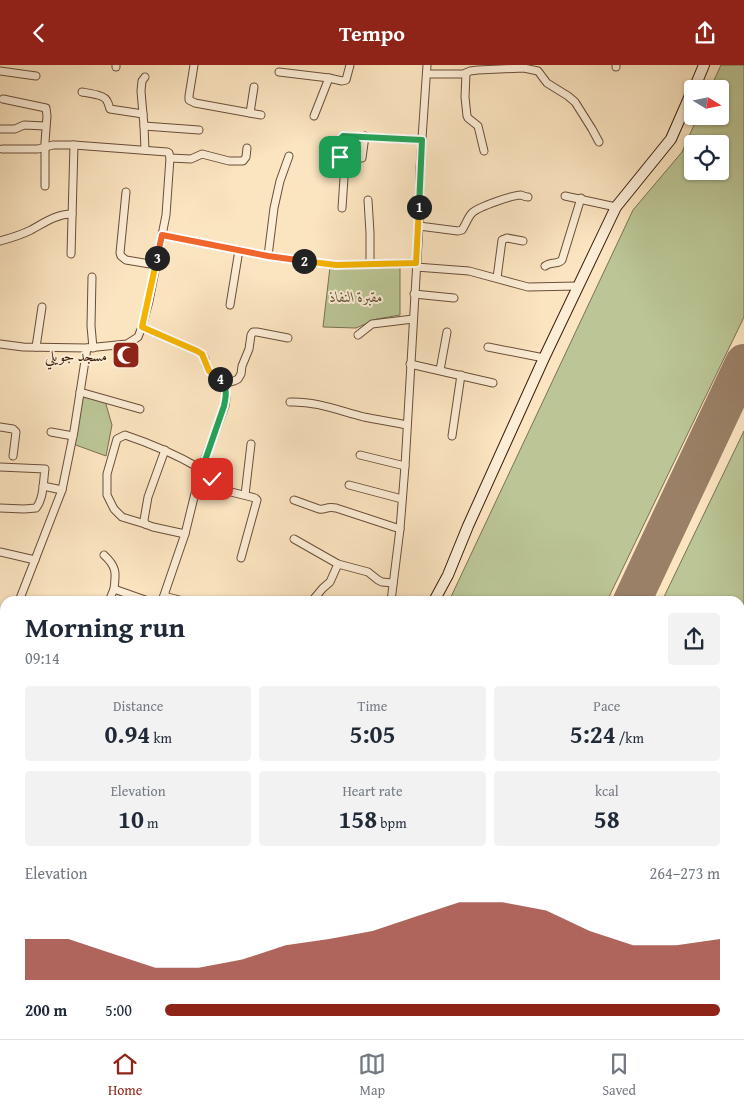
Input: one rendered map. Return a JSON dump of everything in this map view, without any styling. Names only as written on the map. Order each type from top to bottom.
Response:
[{"type":"main road","points":[[697,80],[704,65]]},
{"type":"main road","points":[[437,596],[448,575],[468,526],[544,358],[616,207],[671,139],[684,110]]},
{"type":"street","points":[[194,65],[190,102],[261,115]]},
{"type":"street","points":[[279,72],[344,81],[346,80],[350,65]]},
{"type":"street","points":[[392,596],[400,529],[405,466],[422,140],[428,65]]},
{"type":"street","points":[[427,74],[539,68],[547,83],[575,102],[599,142]]},
{"type":"street","points":[[0,71],[36,76]]},
{"type":"street","points":[[466,73],[465,97],[467,116],[478,126],[484,151]]},
{"type":"street","points":[[144,150],[144,114],[141,91],[142,81],[145,77]]},
{"type":"street","points":[[314,116],[329,78]]},
{"type":"street","points":[[250,113],[254,87]]},
{"type":"street","points":[[82,92],[105,97],[110,109],[144,114]]},
{"type":"street","points":[[3,99],[45,107],[47,112],[45,126],[45,186]]},
{"type":"street","points":[[0,129],[15,129],[24,125],[45,126]]},
{"type":"street","points":[[144,126],[199,130]]},
{"type":"street","points":[[345,163],[340,161],[341,138],[346,135],[422,140]]},
{"type":"street","points":[[342,208],[345,163],[348,159],[362,158],[365,137]]},
{"type":"street","points":[[0,344],[90,348],[127,344],[138,337],[142,327],[166,215],[170,158],[167,152],[74,145],[53,145],[38,149],[2,149]]},
{"type":"street","points":[[71,254],[74,145]]},
{"type":"street","points":[[170,158],[191,159],[202,154],[229,161],[244,161],[247,148]]},
{"type":"street","points":[[268,256],[274,207],[289,156]]},
{"type":"street","points":[[126,192],[121,257],[126,260],[156,265]]},
{"type":"street","points":[[418,226],[462,230],[471,214],[477,209],[516,196],[528,197]]},
{"type":"street","points":[[565,196],[616,207]]},
{"type":"street","points":[[545,265],[558,263],[562,260],[581,199]]},
{"type":"street","points":[[368,200],[370,264]]},
{"type":"street","points":[[0,241],[18,236],[51,218],[72,214]]},
{"type":"street","points":[[162,235],[268,256],[310,262],[336,265],[416,265],[470,271],[528,287],[578,286]]},
{"type":"street","points":[[497,278],[502,240],[507,238],[523,241]]},
{"type":"street","points":[[230,305],[239,250]]},
{"type":"street","points":[[20,596],[62,490],[90,348],[92,277]]},
{"type":"street","points":[[414,294],[454,298]]},
{"type":"street","points":[[36,347],[42,307]]},
{"type":"street","points":[[358,335],[376,323],[413,319]]},
{"type":"street","points":[[142,327],[202,354],[209,371],[223,381],[226,398],[201,472],[185,534],[164,596]]},
{"type":"street","points":[[224,384],[238,379],[241,374],[253,332],[288,338]]},
{"type":"street","points":[[440,370],[447,332]]},
{"type":"street","points":[[488,347],[544,358]]},
{"type":"street","points":[[410,364],[493,383]]},
{"type":"street","points":[[452,436],[461,375]]},
{"type":"street","points":[[80,392],[140,409]]},
{"type":"street","points":[[290,402],[303,401],[314,403],[366,417],[407,425]]},
{"type":"street","points":[[0,427],[13,429],[16,432],[13,456]]},
{"type":"street","points":[[51,431],[73,436]]},
{"type":"street","points":[[185,534],[153,527],[122,517],[114,509],[107,495],[108,474],[117,439],[125,435],[151,444],[181,457],[212,479],[220,489],[255,498],[257,502],[241,558]]},
{"type":"street","points":[[245,495],[251,445]]},
{"type":"street","points":[[145,523],[148,497],[165,450]]},
{"type":"street","points":[[360,455],[405,466]]},
{"type":"street","points":[[0,467],[45,469],[40,502],[36,508],[0,507]]},
{"type":"street","points":[[349,485],[402,499]]},
{"type":"street","points":[[43,486],[62,490]]},
{"type":"street","points":[[294,500],[319,509],[327,507],[336,508],[400,529]]},
{"type":"street","points":[[294,539],[338,564],[368,572],[382,582],[393,583]]},
{"type":"street","points":[[0,552],[34,559]]},
{"type":"street","points":[[104,555],[112,562],[116,573],[111,596]]},
{"type":"street","points":[[316,596],[330,582],[338,564]]},
{"type":"street","points":[[114,589],[134,596]]},
{"type":"green space","points":[[721,65],[744,65],[744,317],[609,596],[451,596],[633,210],[684,148],[684,180],[729,180],[729,135],[690,135],[694,125],[729,125],[729,80],[714,80]]},
{"type":"green space","name":"مقبرة النفاذ","points":[[400,266],[400,315],[377,319],[356,328],[323,327],[330,267]]},
{"type":"green space","points":[[82,395],[105,401],[112,425],[106,456],[73,444]]},
{"type":"green space","points":[[744,431],[744,596],[664,596]]},
{"type":"runway","points":[[634,596],[744,363]]},
{"type":"place","name":"مسجد جويلي","points":[[126,355]]},
{"type":"route","points":[[212,479],[200,475],[226,398],[223,381],[209,371],[202,354],[142,327],[162,235],[268,256],[336,265],[416,263],[422,140],[346,135],[341,138],[340,157]]}]
